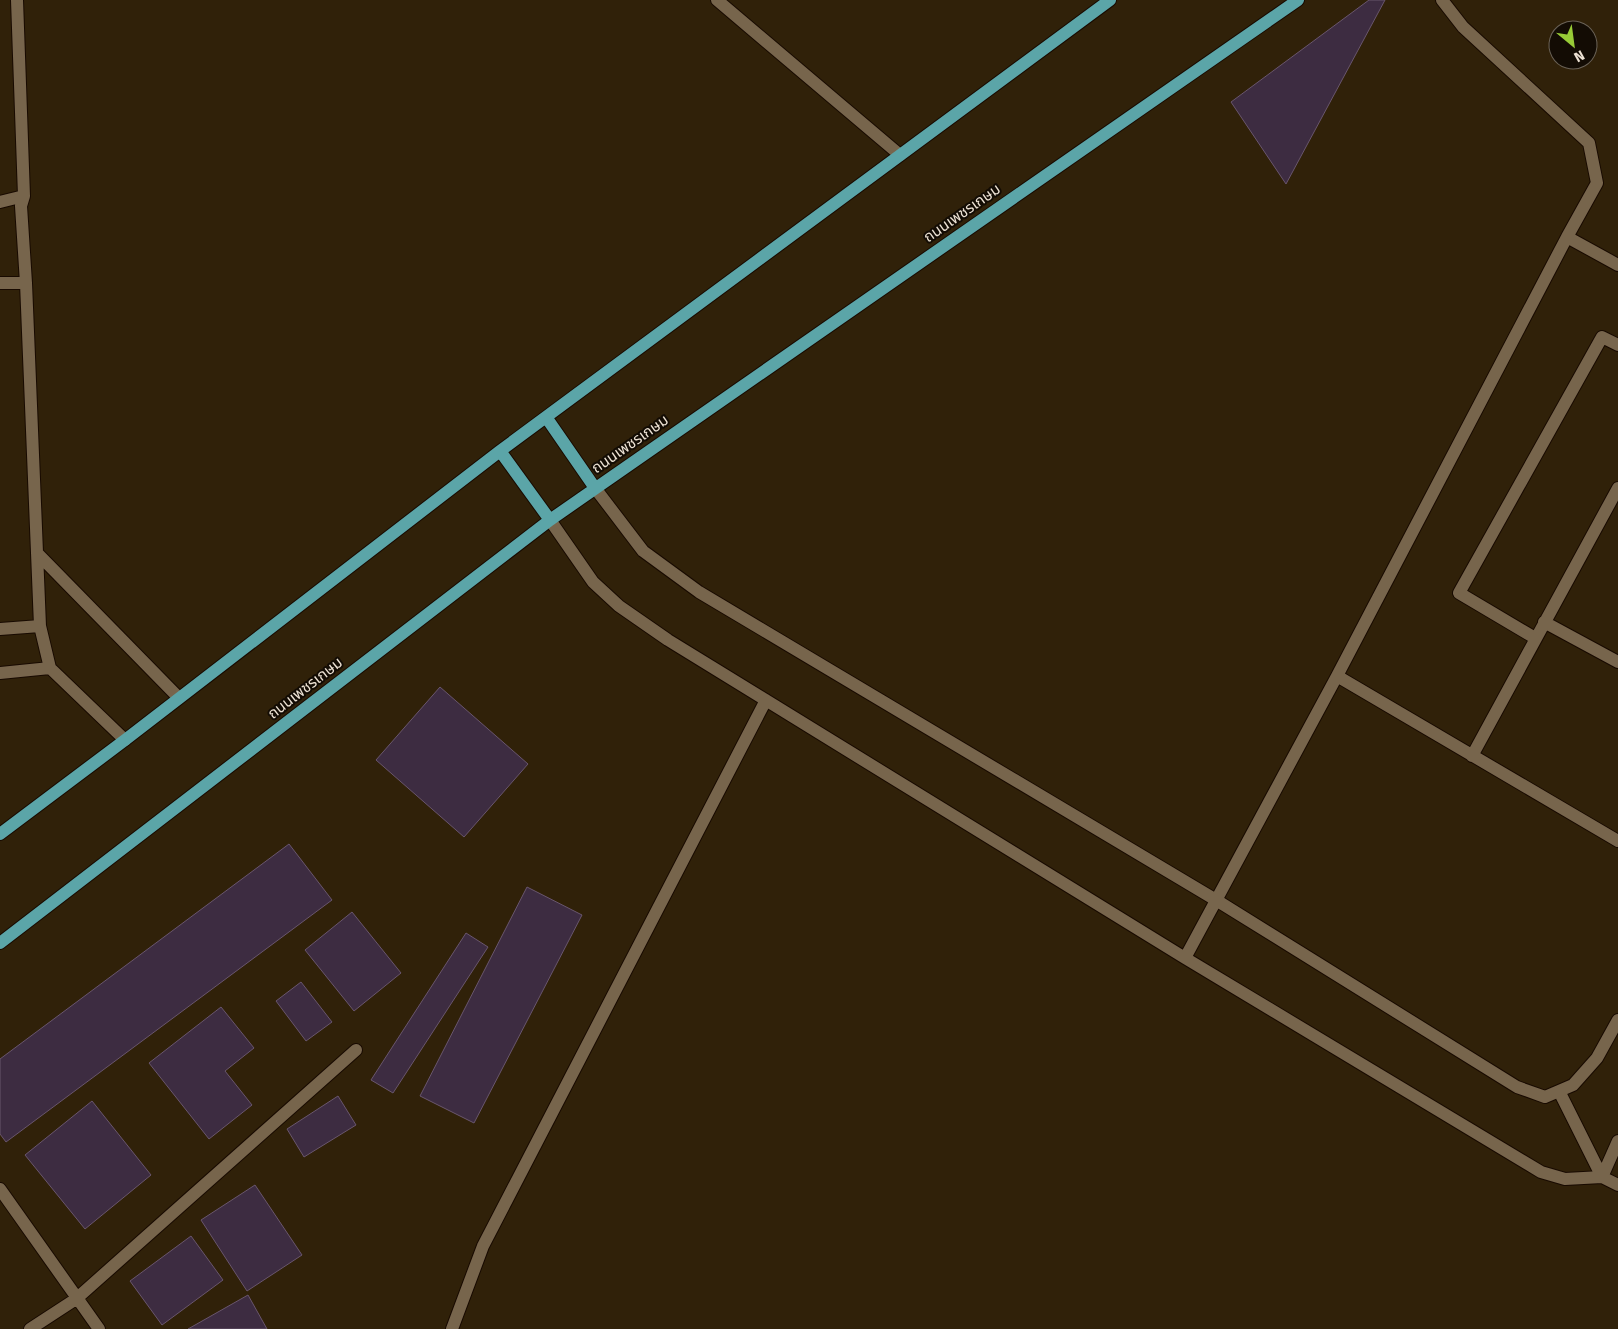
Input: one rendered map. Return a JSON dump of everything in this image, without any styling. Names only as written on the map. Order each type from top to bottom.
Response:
[{"type":"main road","points":[[0,834],[500,451],[1110,0]]},
{"type":"main road","name":"ถนนเพชรเกษม","points":[[0,943],[550,520],[1298,0]]},
{"type":"main road","points":[[546,417],[595,488]]},
{"type":"main road","points":[[500,451],[550,520]]},
{"type":"street","points":[[17,0],[24,196],[21,206],[26,283],[40,626],[50,668],[125,740]]},
{"type":"street","points":[[717,0],[900,155]]},
{"type":"street","points":[[1185,958],[1337,676],[1597,183],[1589,143],[1521,83],[1463,27],[1442,0]]},
{"type":"street","points":[[0,202],[24,196]]},
{"type":"street","points":[[1567,237],[1618,266]]},
{"type":"street","points":[[0,283],[26,283]]},
{"type":"street","points":[[1535,638],[1459,592],[1602,337],[1618,345]]},
{"type":"street","points":[[595,488],[643,551],[699,592],[1216,900],[1517,1087],[1545,1097],[1573,1085],[1598,1058],[1618,1020]]},
{"type":"street","points":[[1472,756],[1618,488]]},
{"type":"street","points":[[550,520],[594,582],[619,606],[668,640],[1185,958],[1541,1172],[1564,1179],[1602,1177],[1618,1185]]},
{"type":"street","points":[[37,553],[179,698]]},
{"type":"street","points":[[1544,622],[1618,662]]},
{"type":"street","points":[[0,629],[40,626]]},
{"type":"street","points":[[0,673],[50,668]]},
{"type":"street","points":[[1337,676],[1618,841]]},
{"type":"street","points":[[452,1329],[483,1246],[766,700]]},
{"type":"street","points":[[30,1329],[76,1299],[356,1050]]},
{"type":"street","points":[[1559,1091],[1602,1177]]},
{"type":"street","points":[[1602,1177],[1618,1141]]},
{"type":"street","points":[[0,1188],[98,1329]]},
{"type":"building","points":[[1369,0],[1385,0],[1286,184],[1231,102]]},
{"type":"building","points":[[440,687],[528,764],[464,837],[376,760]]},
{"type":"building","points":[[289,844],[332,900],[6,1142],[0,1134],[0,1059]]},
{"type":"building","points":[[527,887],[582,915],[474,1123],[420,1096]]},
{"type":"building","points":[[352,912],[401,973],[354,1011],[305,950]]},
{"type":"building","points":[[466,933],[488,947],[393,1093],[371,1080]]},
{"type":"building","points":[[301,982],[332,1022],[306,1041],[276,1001]]},
{"type":"building","points":[[221,1007],[254,1048],[225,1071],[252,1105],[209,1139],[149,1063]]},
{"type":"building","points":[[338,1096],[356,1125],[304,1157],[287,1129]]},
{"type":"building","points":[[92,1101],[151,1175],[85,1229],[25,1155]]},
{"type":"building","points":[[255,1185],[302,1255],[247,1291],[201,1220]]},
{"type":"building","points":[[191,1236],[223,1280],[162,1325],[130,1281]]},
{"type":"building","points":[[248,1295],[267,1329],[188,1329]]}]
